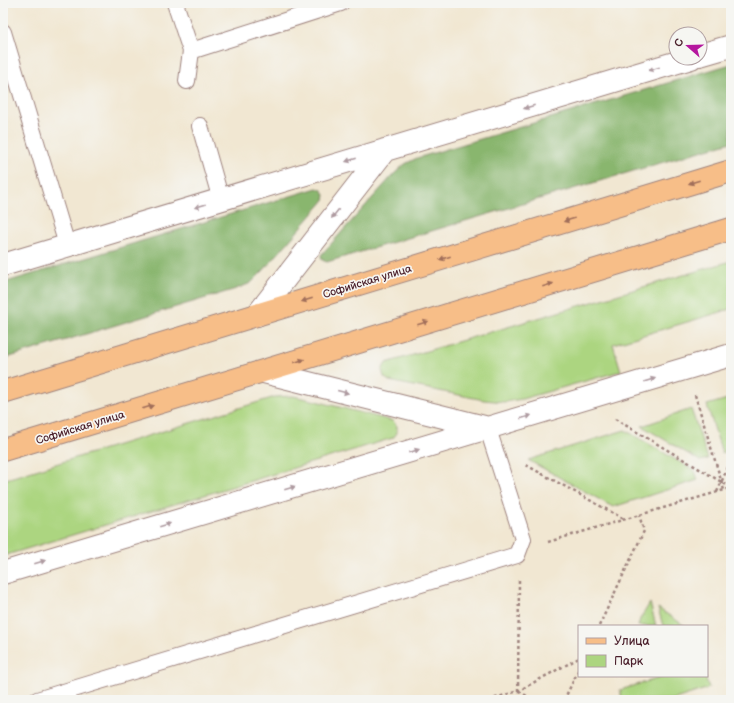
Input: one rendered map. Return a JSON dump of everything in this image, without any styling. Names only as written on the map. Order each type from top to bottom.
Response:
[{"type":"main road","name":"Софийская улица","points":[[3,392],[731,171]]},
{"type":"main road","name":"Софийская улица","points":[[3,450],[731,230]]},
{"type":"street","points":[[708,53],[731,46]]},
{"type":"street","points":[[3,265],[668,65]]},
{"type":"street","points":[[257,315],[385,150]]},
{"type":"street","points":[[3,573],[731,355]]},
{"type":"street","points":[[264,372],[488,428]]},
{"type":"lane","points":[[175,3],[191,51],[186,81]]},
{"type":"lane","points":[[191,51],[341,3]]},
{"type":"lane","points":[[3,32],[6,51],[68,245]]},
{"type":"lane","points":[[200,126],[221,200]]},
{"type":"lane","points":[[37,700],[518,553],[523,539],[488,428]]},
{"type":"path","points":[[695,395],[724,490]]},
{"type":"path","points":[[616,419],[731,488]]},
{"type":"path","points":[[717,492],[731,460]]},
{"type":"path","points":[[524,464],[624,519]]},
{"type":"path","points":[[518,691],[518,553],[624,519],[731,488]]},
{"type":"path","points":[[599,625],[644,531],[639,515]]},
{"type":"path","points":[[489,700],[518,691],[578,659]]},
{"type":"path","points":[[564,700],[578,671]]},
{"type":"path","points":[[518,691],[533,700]]},
{"type":"green space","points":[[731,64],[731,142],[327,262],[322,260],[321,255],[394,174],[405,164],[417,158]]},
{"type":"green space","points":[[317,188],[322,190],[325,195],[324,201],[251,283],[236,289],[3,359],[3,283]]},
{"type":"green space","points":[[731,261],[731,309],[613,344],[621,371],[522,399],[504,402],[484,400],[389,381],[384,377],[382,370],[386,363]]},
{"type":"green space","points":[[293,396],[393,421],[397,426],[397,433],[393,438],[3,556],[3,480],[275,397]]},
{"type":"green space","points":[[731,398],[731,447],[730,450],[722,453],[707,405]]},
{"type":"green space","points":[[691,409],[708,459],[700,461],[642,426]]},
{"type":"green space","points":[[625,430],[695,471],[698,480],[613,507],[528,460]]},
{"type":"green space","points":[[650,603],[656,625],[638,625],[640,619]]},
{"type":"green space","points":[[658,608],[684,625],[663,625]]},
{"type":"green space","points":[[663,677],[705,677],[709,688],[672,700],[617,700],[622,698],[620,690]]}]
